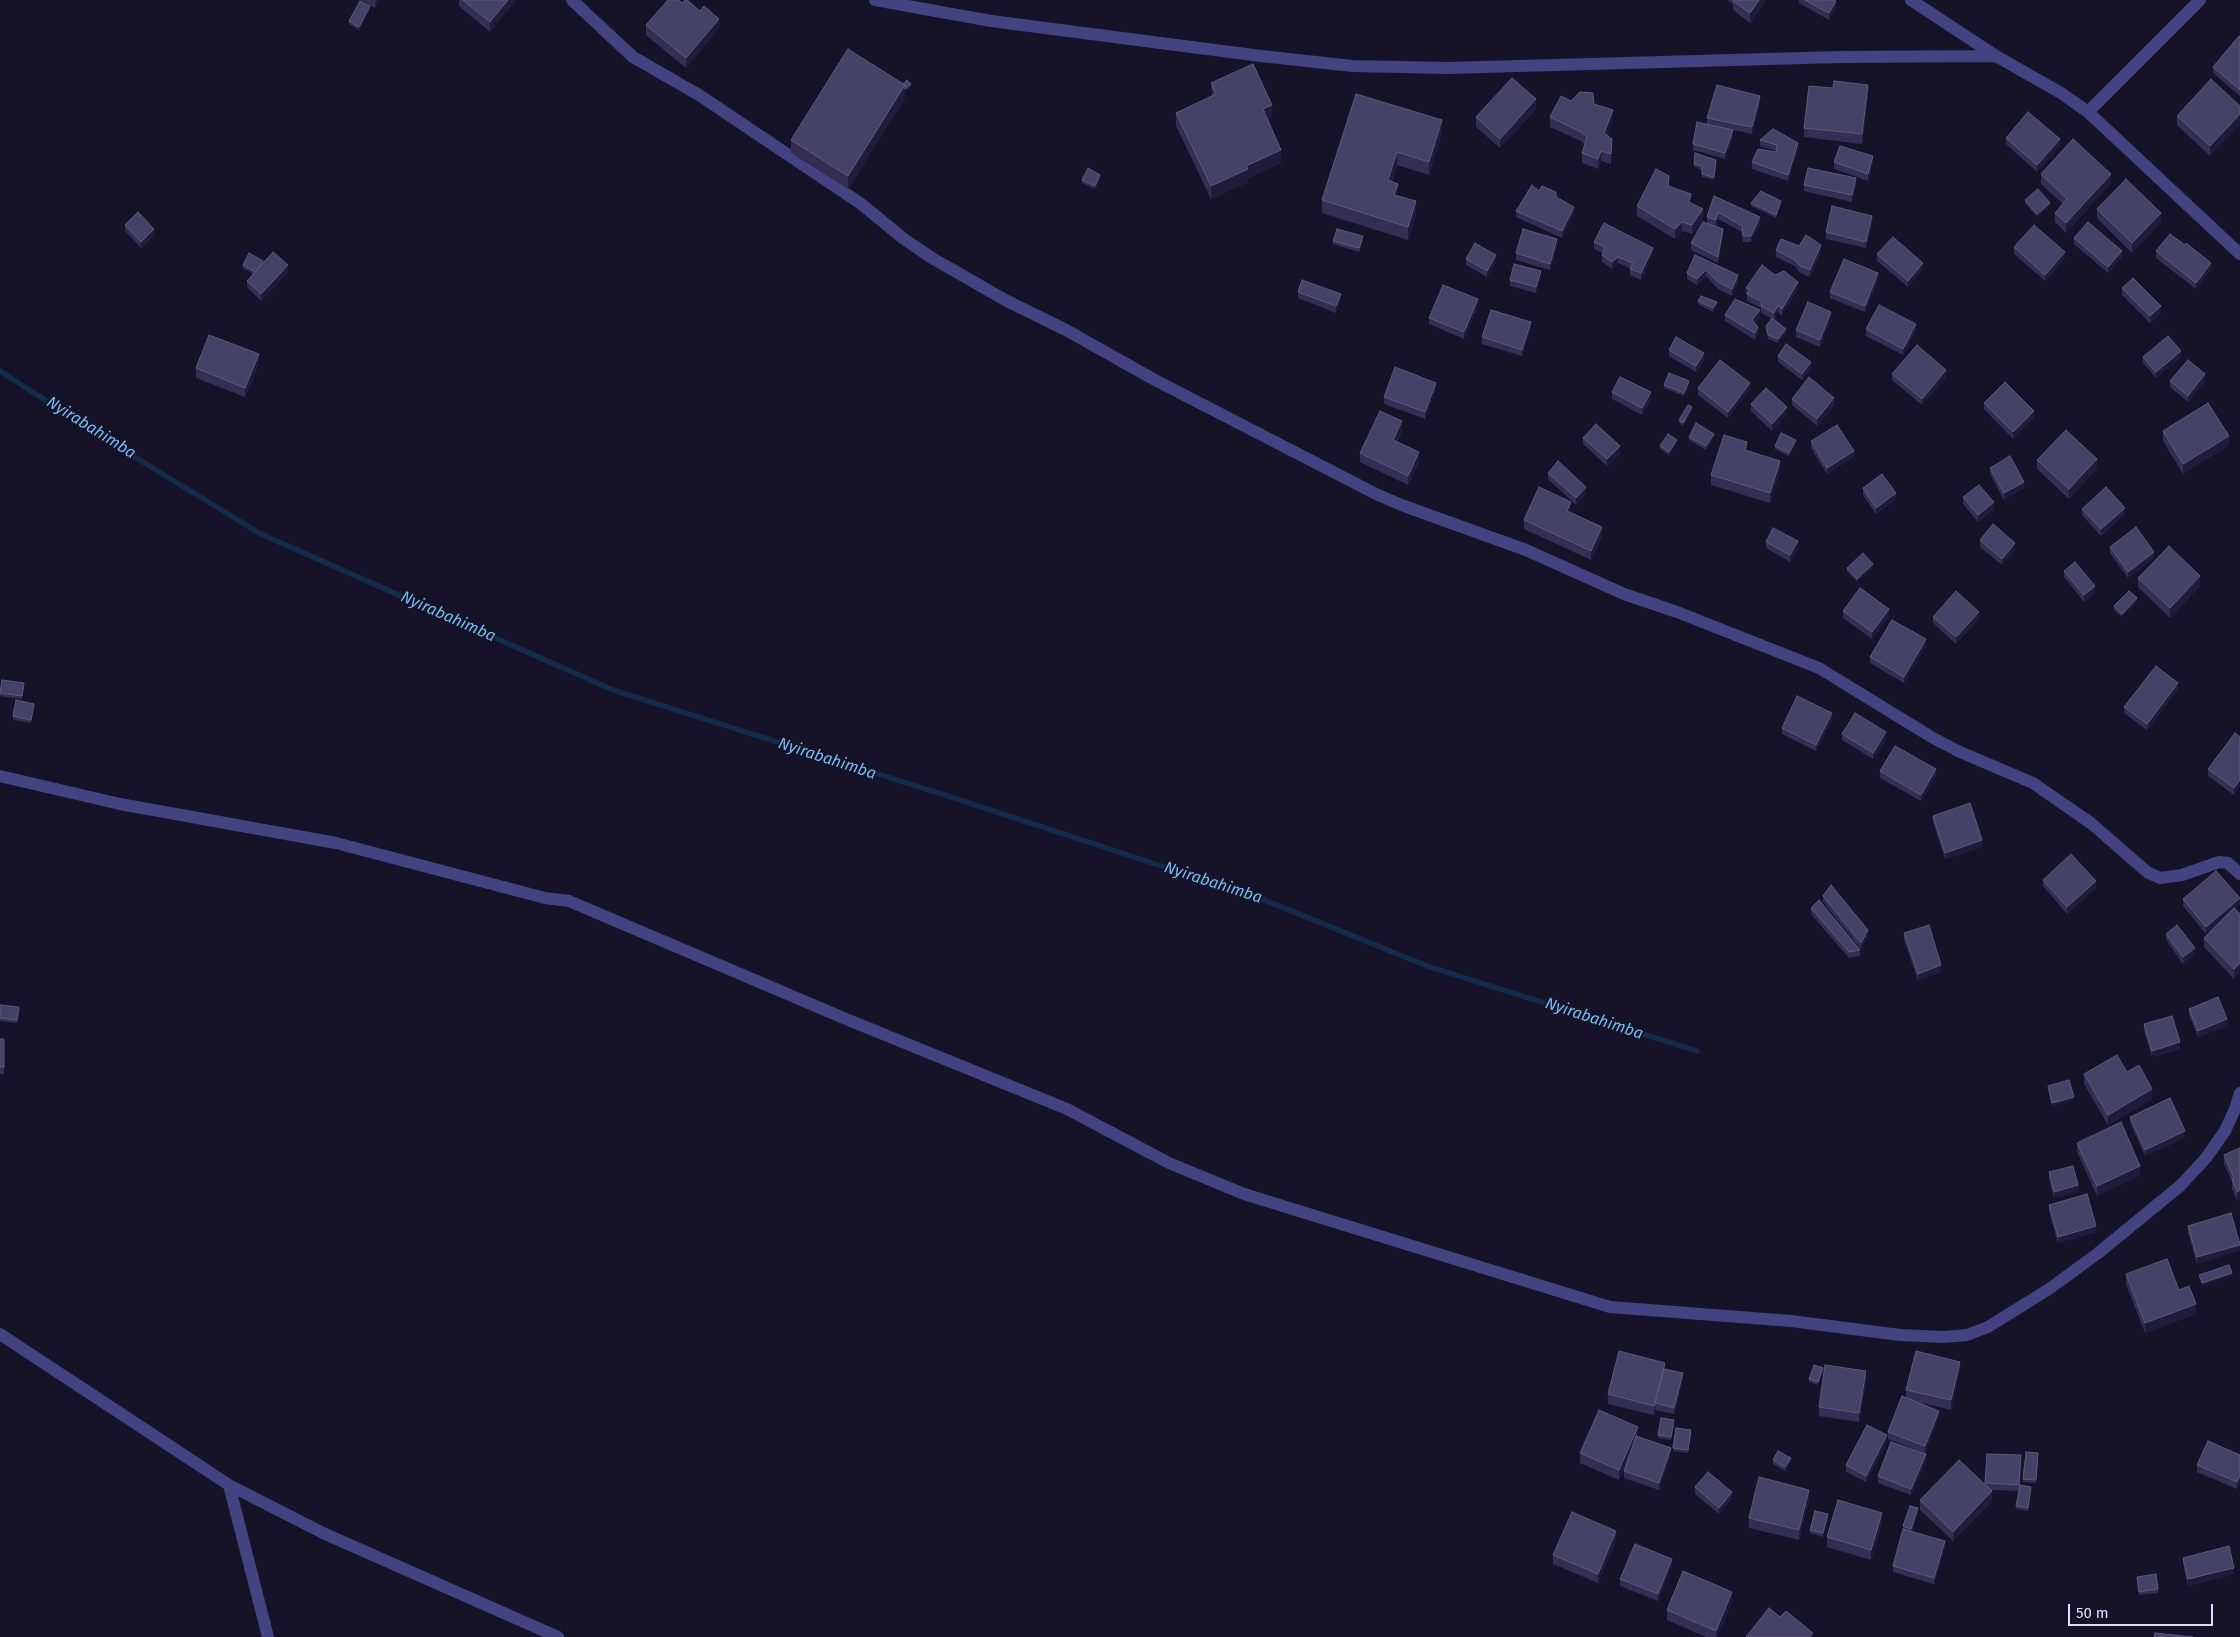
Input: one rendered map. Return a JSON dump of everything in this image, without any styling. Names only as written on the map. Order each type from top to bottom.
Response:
[{"type":"street","points":[[572,0],[633,57],[700,95],[860,203],[904,240],[1007,301],[1066,330],[1155,380],[1376,494],[1526,550],[1624,594],[1677,612],[1819,668],[1933,738],[1960,752],[2033,782],[2092,824],[2147,872],[2160,878],[2182,875],[2220,862],[2228,863],[2240,874]]},
{"type":"street","points":[[875,0],[990,21],[1352,66],[1448,68],[1839,57],[1996,56]]},
{"type":"street","points":[[1910,0],[1996,56],[2061,93],[2088,112],[2240,254]]},
{"type":"street","points":[[2088,112],[2200,0]]},
{"type":"street","points":[[0,776],[120,804],[336,843],[545,898],[569,900],[870,1029],[1067,1109],[1169,1163],[1244,1194],[1610,1307],[1791,1321],[1900,1334],[1943,1337],[1967,1335],[1988,1327],[2050,1289],[2097,1254],[2180,1186],[2206,1158],[2225,1131],[2240,1093]]},
{"type":"street","points":[[0,1334],[229,1486],[323,1533],[558,1637]]},
{"type":"street","points":[[229,1486],[268,1637]]},
{"type":"building","points":[[463,0],[508,0],[490,22]]},
{"type":"building","points":[[668,0],[678,0],[682,3],[687,0],[700,11],[704,6],[719,19],[686,58],[646,25]]},
{"type":"building","points":[[1734,0],[1759,0],[1750,13]]},
{"type":"building","points":[[1805,0],[1834,0],[1836,1],[1829,13]]},
{"type":"building","points":[[360,1],[370,6],[359,27],[349,21]]},
{"type":"building","points":[[2240,37],[2240,90],[2213,67]]},
{"type":"building","points":[[848,49],[905,85],[848,176],[791,140]]},
{"type":"building","points":[[1253,64],[1272,105],[1263,109],[1281,150],[1246,166],[1248,169],[1211,186],[1176,113],[1216,94],[1211,83]]},
{"type":"building","points":[[1512,78],[1536,99],[1500,139],[1476,117]]},
{"type":"building","points":[[2211,79],[2240,106],[2240,114],[2210,146],[2177,116]]},
{"type":"building","points":[[907,80],[911,84],[905,89],[903,84]]},
{"type":"building","points":[[1834,81],[1868,85],[1862,134],[1804,128],[1809,86],[1833,88]]},
{"type":"building","points":[[1717,85],[1760,96],[1752,127],[1707,118]]},
{"type":"building","points":[[1580,92],[1593,93],[1594,104],[1613,110],[1604,133],[1612,139],[1611,154],[1601,151],[1598,159],[1582,153],[1587,137],[1581,132],[1550,117],[1561,96],[1571,101]]},
{"type":"building","points":[[1356,94],[1442,120],[1429,162],[1397,152],[1388,180],[1398,184],[1394,195],[1416,201],[1408,227],[1322,200]]},
{"type":"building","points":[[2028,112],[2060,139],[2037,165],[2006,138]]},
{"type":"building","points":[[1697,122],[1733,130],[1725,153],[1693,144]]},
{"type":"building","points":[[1773,129],[1798,143],[1788,175],[1752,162],[1758,149],[1776,152],[1777,145],[1760,140]]},
{"type":"building","points":[[2073,139],[2111,174],[2066,223],[2055,213],[2067,199],[2041,174]]},
{"type":"building","points":[[1840,146],[1873,156],[1868,174],[1834,162]]},
{"type":"building","points":[[1695,153],[1716,160],[1714,177],[1702,174],[1702,166],[1694,164]]},
{"type":"building","points":[[1088,168],[1100,175],[1095,186],[1082,180]]},
{"type":"building","points":[[1808,168],[1856,178],[1852,195],[1804,185]]},
{"type":"building","points":[[1656,169],[1669,176],[1668,186],[1691,194],[1689,202],[1703,209],[1692,225],[1682,222],[1675,229],[1637,206]]},
{"type":"building","points":[[2126,179],[2161,213],[2132,243],[2097,209]]},
{"type":"building","points":[[1532,185],[1539,191],[1542,186],[1556,192],[1556,197],[1574,207],[1562,231],[1516,211]]},
{"type":"building","points":[[2038,189],[2050,203],[2037,214],[2025,200]]},
{"type":"building","points":[[1761,191],[1781,201],[1776,215],[1751,203]]},
{"type":"building","points":[[1714,196],[1760,217],[1751,236],[1743,236],[1742,226],[1718,212],[1716,220],[1707,217]]},
{"type":"building","points":[[1832,206],[1872,216],[1866,242],[1826,232]]},
{"type":"building","points":[[138,212],[154,229],[141,242],[125,225]]},
{"type":"building","points":[[1703,222],[1723,229],[1718,257],[1691,243]]},
{"type":"building","points":[[2088,222],[2122,251],[2108,267],[2074,238]]},
{"type":"building","points":[[1604,223],[1653,248],[1641,273],[1630,269],[1633,263],[1618,257],[1612,262],[1602,255],[1605,247],[1594,242]]},
{"type":"building","points":[[2034,225],[2065,252],[2045,275],[2014,247]]},
{"type":"building","points":[[1337,229],[1363,236],[1359,248],[1333,241]]},
{"type":"building","points":[[1523,229],[1557,239],[1550,264],[1516,253]]},
{"type":"building","points":[[2170,234],[2185,245],[2186,243],[2211,263],[2196,283],[2156,251]]},
{"type":"building","points":[[1806,235],[1821,245],[1810,270],[1800,266],[1795,260],[1776,250],[1781,239],[1799,246]]},
{"type":"building","points":[[1893,237],[1923,263],[1908,281],[1877,254]]},
{"type":"building","points":[[1475,243],[1496,255],[1487,271],[1466,259]]},
{"type":"building","points":[[273,252],[288,265],[261,294],[247,281]]},
{"type":"building","points":[[249,253],[263,261],[255,272],[243,265]]},
{"type":"building","points":[[1695,255],[1738,275],[1732,289],[1718,282],[1706,270],[1697,279],[1687,273]]},
{"type":"building","points":[[1844,259],[1878,273],[1865,306],[1830,292]]},
{"type":"building","points":[[1514,264],[1541,271],[1536,287],[1510,280]]},
{"type":"building","points":[[1762,265],[1775,275],[1784,271],[1798,282],[1782,309],[1778,305],[1774,313],[1761,306],[1762,302],[1747,294],[1750,289],[1746,288]]},
{"type":"building","points":[[2133,278],[2161,306],[2150,316],[2122,288]]},
{"type":"building","points":[[1302,280],[1341,294],[1336,306],[1298,292]]},
{"type":"building","points":[[1443,285],[1478,299],[1464,332],[1429,318]]},
{"type":"building","points":[[1701,296],[1717,302],[1713,308],[1698,301]]},
{"type":"building","points":[[1735,299],[1760,310],[1752,320],[1758,327],[1755,333],[1725,315]]},
{"type":"building","points":[[1808,302],[1831,312],[1820,340],[1796,330]]},
{"type":"building","points":[[1879,305],[1916,324],[1903,349],[1866,329]]},
{"type":"building","points":[[1491,310],[1531,322],[1522,350],[1482,337]]},
{"type":"building","points":[[1772,318],[1786,329],[1778,339],[1768,335],[1766,326]]},
{"type":"building","points":[[209,335],[259,354],[245,388],[196,368]]},
{"type":"building","points":[[2168,336],[2181,351],[2156,372],[2143,357]]},
{"type":"building","points":[[1676,337],[1704,353],[1696,366],[1669,350]]},
{"type":"building","points":[[1786,344],[1811,362],[1802,374],[1778,356]]},
{"type":"building","points":[[1917,345],[1946,370],[1922,399],[1892,374]]},
{"type":"building","points":[[1720,360],[1750,383],[1728,412],[1698,388]]},
{"type":"building","points":[[2188,360],[2205,374],[2188,396],[2170,381]]},
{"type":"building","points":[[1395,367],[1436,383],[1425,412],[1384,397]]},
{"type":"building","points":[[1669,373],[1689,381],[1684,393],[1664,385]]},
{"type":"building","points":[[1620,377],[1651,392],[1642,408],[1612,392]]},
{"type":"building","points":[[1809,377],[1834,398],[1817,419],[1792,399]]},
{"type":"building","points":[[2005,382],[2034,411],[2013,432],[1984,403]]},
{"type":"building","points":[[1766,388],[1787,407],[1772,424],[1751,404]]},
{"type":"building","points":[[2208,403],[2229,436],[2183,464],[2163,431]]},
{"type":"building","points":[[1688,405],[1692,407],[1683,423],[1679,420]]},
{"type":"building","points":[[1380,411],[1402,421],[1393,440],[1419,452],[1408,476],[1360,453]]},
{"type":"building","points":[[1696,423],[1714,434],[1706,446],[1689,437]]},
{"type":"building","points":[[1596,424],[1620,446],[1607,459],[1583,438]]},
{"type":"building","points":[[1837,425],[1854,451],[1827,468],[1811,441]]},
{"type":"building","points":[[2066,430],[2097,459],[2069,489],[2037,460]]},
{"type":"building","points":[[1781,433],[1796,440],[1789,453],[1775,446]]},
{"type":"building","points":[[1668,434],[1677,440],[1669,452],[1660,446]]},
{"type":"building","points":[[1724,435],[1747,442],[1745,450],[1780,461],[1770,493],[1711,475]]},
{"type":"building","points":[[2010,456],[2024,482],[2004,493],[1990,468]]},
{"type":"building","points":[[1558,461],[1586,487],[1576,498],[1548,473]]},
{"type":"building","points":[[1882,474],[1896,493],[1876,508],[1863,488]]},
{"type":"building","points":[[1979,485],[1994,502],[1978,515],[1963,497]]},
{"type":"building","points":[[1539,487],[1571,502],[1567,511],[1602,527],[1591,551],[1524,520]]},
{"type":"building","points":[[2106,487],[2125,508],[2101,529],[2082,509]]},
{"type":"building","points":[[1993,524],[2015,543],[2002,559],[1980,540]]},
{"type":"building","points":[[2136,527],[2154,552],[2128,572],[2110,547]]},
{"type":"building","points":[[1773,528],[1798,541],[1790,555],[1766,542]]},
{"type":"building","points":[[2169,546],[2200,576],[2170,608],[2138,578]]},
{"type":"building","points":[[1863,553],[1873,564],[1857,579],[1847,568]]},
{"type":"building","points":[[2075,562],[2095,586],[2084,595],[2064,571]]},
{"type":"building","points":[[1860,588],[1889,609],[1872,632],[1843,611]]},
{"type":"building","points":[[1956,591],[1979,612],[1956,637],[1933,617]]},
{"type":"building","points":[[2129,591],[2137,598],[2122,614],[2114,606]]},
{"type":"building","points":[[1892,620],[1926,639],[1904,677],[1870,657]]},
{"type":"building","points":[[2156,666],[2178,683],[2147,724],[2124,707]]},
{"type":"building","points":[[2,680],[24,683],[22,696],[0,693]]},
{"type":"building","points":[[1797,696],[1832,713],[1816,745],[1782,728]]},
{"type":"building","points":[[16,700],[34,704],[31,720],[13,716]]},
{"type":"building","points":[[1855,713],[1886,732],[1873,753],[1842,734]]},
{"type":"building","points":[[2235,733],[2240,737],[2240,780],[2234,788],[2208,769]]},
{"type":"building","points":[[1895,746],[1936,769],[1921,795],[1880,771]]},
{"type":"building","points":[[1970,803],[1982,840],[1945,853],[1933,816]]},
{"type":"building","points":[[2071,854],[2096,881],[2067,907],[2043,880]]},
{"type":"building","points":[[2216,871],[2240,898],[2206,927],[2183,899]]},
{"type":"building","points":[[1831,885],[1868,930],[1861,943],[1823,896]]},
{"type":"building","points":[[1819,900],[1860,950],[1849,952],[1811,908]]},
{"type":"building","points":[[2234,908],[2240,914],[2240,963],[2234,969],[2204,938]]},
{"type":"building","points":[[1929,925],[1941,965],[1918,974],[1904,933]]},
{"type":"building","points":[[2177,925],[2195,948],[2183,957],[2166,934]]},
{"type":"building","points":[[2218,997],[2227,1019],[2198,1031],[2189,1009]]},
{"type":"building","points":[[0,1005],[19,1007],[17,1020],[0,1018]]},
{"type":"building","points":[[2172,1016],[2180,1042],[2152,1051],[2144,1024]]},
{"type":"building","points":[[0,1039],[4,1039],[4,1067],[0,1067]]},
{"type":"building","points":[[2117,1055],[2127,1072],[2139,1065],[2152,1089],[2108,1115],[2084,1074]]},
{"type":"building","points":[[2069,1080],[2074,1097],[2052,1103],[2048,1086]]},
{"type":"building","points":[[2170,1098],[2185,1131],[2145,1150],[2130,1117]]},
{"type":"building","points":[[2121,1122],[2140,1166],[2097,1186],[2077,1143]]},
{"type":"building","points":[[2240,1148],[2240,1190],[2237,1192],[2232,1179],[2234,1178],[2224,1155]]},
{"type":"building","points":[[2073,1166],[2078,1185],[2054,1192],[2049,1172]]},
{"type":"building","points":[[2087,1194],[2096,1226],[2058,1237],[2049,1205]]},
{"type":"building","points":[[2231,1213],[2240,1245],[2197,1257],[2188,1226]]},
{"type":"building","points":[[2167,1259],[2179,1290],[2189,1286],[2196,1304],[2145,1323],[2126,1274]]},
{"type":"building","points":[[2229,1265],[2232,1273],[2202,1283],[2199,1275]]},
{"type":"building","points":[[1619,1351],[1665,1363],[1654,1406],[1608,1394]]},
{"type":"building","points":[[1916,1351],[1960,1362],[1951,1400],[1906,1390]]},
{"type":"building","points":[[1814,1365],[1823,1368],[1818,1382],[1809,1379]]},
{"type":"building","points":[[1825,1365],[1866,1371],[1859,1413],[1819,1407]]},
{"type":"building","points":[[1664,1369],[1683,1373],[1674,1408],[1655,1403]]},
{"type":"building","points":[[1902,1396],[1939,1411],[1925,1446],[1888,1432]]},
{"type":"building","points":[[1599,1410],[1638,1427],[1619,1470],[1580,1453]]},
{"type":"building","points":[[1661,1418],[1674,1420],[1671,1437],[1658,1435]]},
{"type":"building","points":[[1867,1425],[1887,1435],[1866,1476],[1846,1465]]},
{"type":"building","points":[[1676,1428],[1691,1430],[1688,1450],[1673,1448]]},
{"type":"building","points":[[1636,1436],[1671,1448],[1659,1483],[1624,1471]]},
{"type":"building","points":[[2208,1441],[2240,1455],[2240,1476],[2237,1482],[2197,1465]]},
{"type":"building","points":[[1891,1442],[1926,1454],[1911,1489],[1878,1476]]},
{"type":"building","points":[[1778,1451],[1791,1458],[1785,1467],[1773,1460]]},
{"type":"building","points":[[2026,1452],[2038,1453],[2036,1480],[2023,1479]]},
{"type":"building","points":[[1987,1454],[2021,1455],[2019,1485],[1985,1483]]},
{"type":"building","points":[[1959,1460],[1992,1491],[1953,1532],[1920,1500]]},
{"type":"building","points":[[1708,1472],[1732,1492],[1719,1508],[1695,1487]]},
{"type":"building","points":[[1759,1477],[1809,1490],[1799,1530],[1749,1518]]},
{"type":"building","points":[[2020,1485],[2031,1487],[2028,1508],[2016,1506]]},
{"type":"building","points":[[1838,1500],[1882,1513],[1871,1550],[1827,1537]]},
{"type":"building","points":[[1910,1506],[1918,1508],[1911,1529],[1903,1526]]},
{"type":"building","points":[[1815,1511],[1828,1514],[1823,1533],[1810,1530]]},
{"type":"building","points":[[1572,1512],[1616,1531],[1598,1574],[1553,1555]]},
{"type":"building","points":[[1903,1529],[1945,1541],[1934,1578],[1893,1566]]},
{"type":"building","points":[[1635,1544],[1672,1559],[1658,1594],[1620,1579]]},
{"type":"building","points":[[2229,1546],[2234,1568],[2188,1579],[2183,1558]]},
{"type":"building","points":[[1683,1571],[1732,1592],[1716,1631],[1667,1610]]},
{"type":"building","points":[[2156,1574],[2158,1589],[2139,1592],[2137,1577]]},
{"type":"building","points":[[1769,1608],[1780,1617],[1786,1611],[1813,1633],[1810,1637],[1746,1637]]},
{"type":"building","points":[[2155,1633],[2193,1637],[2154,1637]]},
{"type":"waterway","name":"Nyirabahimba","points":[[0,371],[110,442],[261,534],[613,690],[954,798],[1262,899],[1427,966],[1697,1051]]}]
